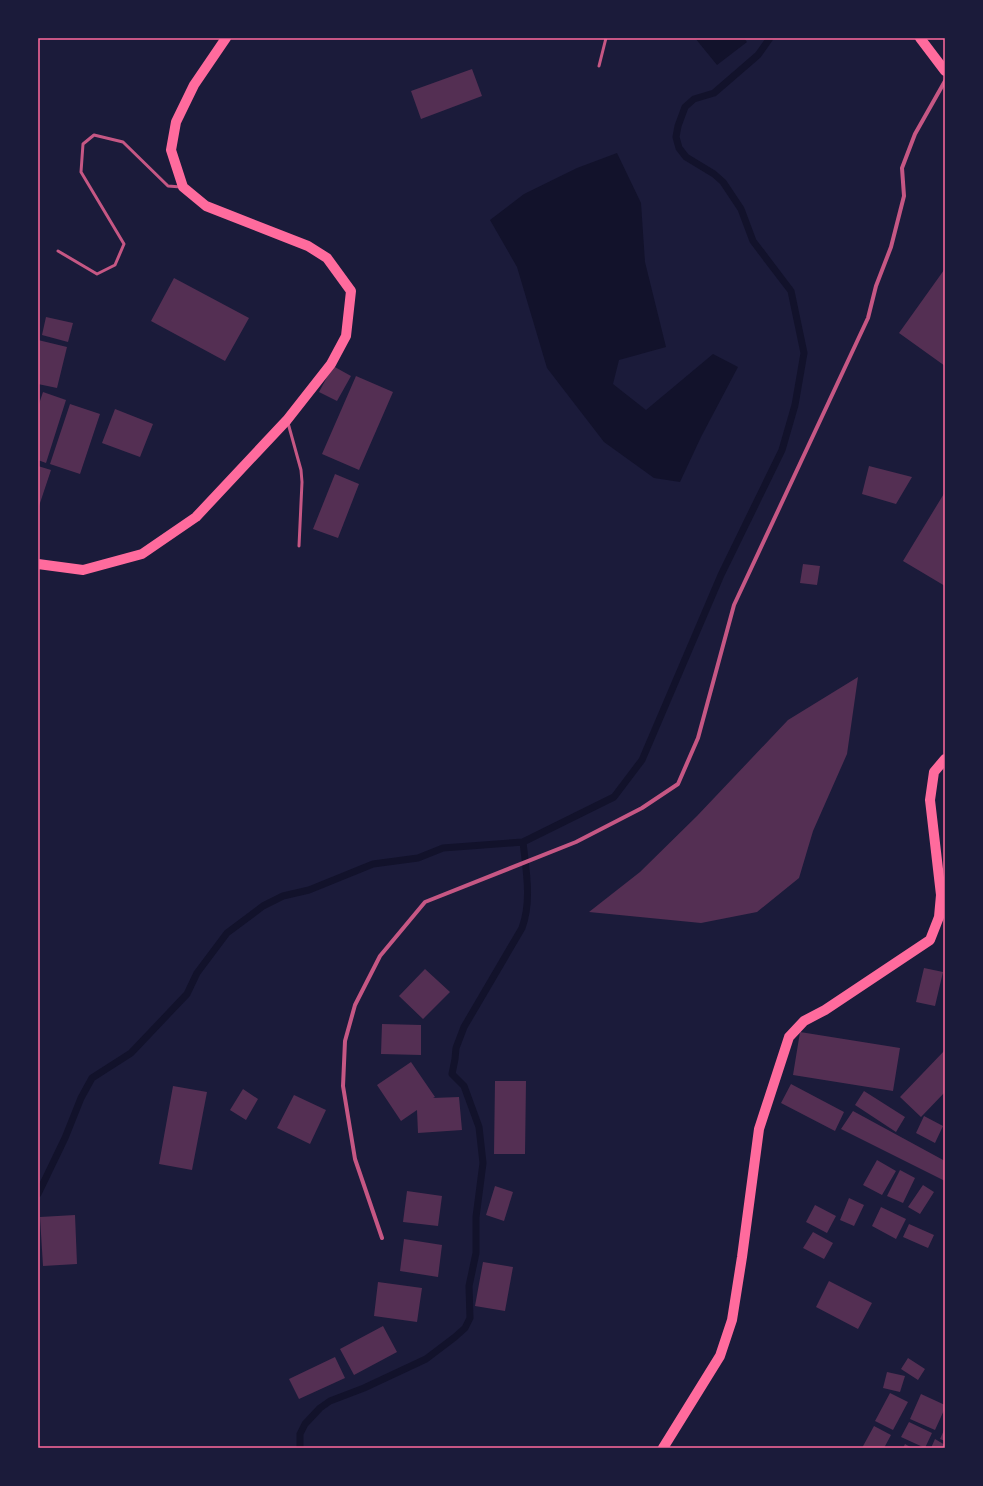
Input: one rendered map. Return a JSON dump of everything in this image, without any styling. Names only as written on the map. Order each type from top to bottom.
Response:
[{"type":"main road","points":[[38,564],[83,570],[142,554],[196,517],[287,420],[331,364],[346,336],[351,292],[327,258],[308,246],[206,206],[183,187],[171,150],[176,122],[194,84],[226,38]]},
{"type":"main road","points":[[920,38],[945,70]]},
{"type":"main road","points":[[663,1448],[720,1356],[732,1320],[760,1129],[789,1038],[804,1022],[825,1010],[930,940],[939,917],[941,894],[930,800],[934,772],[945,759]]},
{"type":"street","points":[[382,1238],[355,1159],[343,1086],[345,1041],[354,1005],[380,956],[425,902],[576,842],[642,808],[678,784],[698,738],[734,605],[868,318],[876,286],[891,247],[904,196],[902,168],[915,134],[945,81]]},
{"type":"lane","points":[[599,66],[606,38]]},
{"type":"lane","points":[[58,251],[97,274],[115,265],[124,244],[81,172],[83,144],[94,135],[123,142],[168,186],[183,187]]},
{"type":"lane","points":[[287,420],[301,470],[302,482],[299,546]]},
{"type":"shaded area","points":[[695,38],[744,38],[747,42],[717,65]]},
{"type":"shaded area","points":[[617,153],[641,203],[645,262],[666,347],[619,360],[613,384],[646,410],[713,354],[738,367],[701,437],[680,482],[654,478],[604,442],[547,368],[517,267],[490,220],[524,194],[577,168]]},
{"type":"building","points":[[472,69],[482,96],[421,119],[411,91]]},
{"type":"building","points":[[944,270],[945,271],[945,366],[899,333]]},
{"type":"building","points":[[174,278],[249,318],[225,361],[151,321]]},
{"type":"building","points":[[46,317],[73,323],[68,342],[42,335]]},
{"type":"building","points":[[38,340],[67,347],[57,388],[38,384]]},
{"type":"building","points":[[333,366],[351,376],[337,401],[319,392]]},
{"type":"building","points":[[356,376],[393,392],[359,470],[322,454]]},
{"type":"building","points":[[43,392],[66,400],[46,463],[38,460],[38,407]]},
{"type":"building","points":[[70,404],[100,414],[80,474],[50,464]]},
{"type":"building","points":[[115,409],[153,424],[140,457],[102,443]]},
{"type":"building","points":[[38,466],[51,470],[39,506],[38,505]]},
{"type":"building","points":[[869,466],[912,477],[896,504],[862,494]]},
{"type":"building","points":[[335,474],[359,484],[338,538],[313,529]]},
{"type":"building","points":[[945,492],[945,586],[903,561]]},
{"type":"building","points":[[803,564],[820,566],[817,585],[800,583]]},
{"type":"building","points":[[858,677],[847,754],[813,831],[799,878],[757,912],[701,923],[589,912],[640,872],[697,816],[788,720]]},
{"type":"building","points":[[924,968],[943,972],[935,1006],[916,1002]]},
{"type":"building","points":[[425,969],[450,992],[423,1019],[399,996]]},
{"type":"building","points":[[382,1024],[421,1025],[421,1055],[381,1054]]},
{"type":"building","points":[[800,1032],[900,1048],[893,1091],[793,1075]]},
{"type":"building","points":[[945,1050],[945,1092],[921,1117],[900,1097]]},
{"type":"building","points":[[411,1062],[435,1097],[433,1098],[459,1097],[462,1130],[418,1133],[417,1110],[401,1121],[377,1085]]},
{"type":"building","points":[[495,1081],[526,1081],[525,1154],[494,1154]]},
{"type":"building","points":[[791,1084],[844,1112],[835,1131],[781,1103]]},
{"type":"building","points":[[173,1086],[207,1092],[192,1170],[159,1164]]},
{"type":"building","points":[[243,1089],[258,1099],[246,1120],[230,1110]]},
{"type":"building","points":[[864,1091],[905,1117],[896,1132],[855,1105]]},
{"type":"building","points":[[294,1095],[326,1110],[310,1144],[277,1128]]},
{"type":"building","points":[[853,1111],[945,1161],[945,1181],[841,1129]]},
{"type":"building","points":[[924,1116],[943,1126],[935,1143],[916,1133]]},
{"type":"building","points":[[877,1160],[896,1171],[882,1195],[863,1185]]},
{"type":"building","points":[[900,1170],[915,1178],[903,1203],[887,1196]]},
{"type":"building","points":[[923,1185],[934,1192],[920,1214],[908,1207]]},
{"type":"building","points":[[495,1186],[513,1192],[504,1221],[486,1215]]},
{"type":"building","points":[[407,1191],[442,1196],[438,1226],[403,1222]]},
{"type":"building","points":[[849,1198],[864,1205],[854,1226],[840,1220]]},
{"type":"building","points":[[815,1205],[836,1216],[827,1233],[806,1222]]},
{"type":"building","points":[[881,1207],[906,1219],[896,1239],[872,1226]]},
{"type":"building","points":[[75,1215],[77,1264],[43,1266],[40,1217]]},
{"type":"building","points":[[909,1224],[934,1235],[928,1248],[903,1237]]},
{"type":"building","points":[[813,1232],[833,1243],[824,1259],[803,1248]]},
{"type":"building","points":[[404,1239],[442,1245],[438,1277],[400,1271]]},
{"type":"building","points":[[483,1262],[513,1267],[505,1311],[475,1306]]},
{"type":"building","points":[[829,1281],[872,1303],[858,1329],[816,1307]]},
{"type":"building","points":[[378,1282],[422,1288],[417,1322],[374,1316]]},
{"type":"building","points":[[383,1326],[397,1352],[354,1375],[340,1349]]},
{"type":"building","points":[[335,1357],[345,1378],[299,1399],[289,1379]]},
{"type":"building","points":[[908,1358],[925,1369],[918,1380],[901,1369]]},
{"type":"building","points":[[887,1372],[905,1376],[900,1392],[883,1388]]},
{"type":"building","points":[[890,1393],[908,1402],[893,1430],[875,1421]]},
{"type":"building","points":[[921,1394],[945,1405],[935,1430],[910,1419]]},
{"type":"building","points":[[909,1422],[932,1433],[925,1448],[901,1437]]},
{"type":"building","points":[[874,1426],[891,1435],[884,1448],[862,1448]]},
{"type":"building","points":[[945,1428],[945,1441],[940,1439]]},
{"type":"building","points":[[935,1439],[945,1445],[945,1448],[931,1448]]},
{"type":"building","points":[[905,1444],[912,1448],[903,1448]]},
{"type":"waterway","points":[[38,1194],[65,1138],[81,1098],[92,1078],[131,1053],[187,994],[197,973],[227,933],[263,906],[283,896],[309,890],[373,864],[418,858],[443,848],[523,842],[614,797],[642,760],[721,575],[782,450],[795,405],[804,353],[791,291],[753,241],[741,209],[723,182],[714,174],[686,157],[679,148],[676,137],[678,126],[685,107],[694,99],[714,93],[758,55],[770,38]]},
{"type":"waterway","points":[[300,1448],[300,1434],[305,1424],[320,1408],[330,1401],[364,1388],[426,1359],[465,1328],[470,1318],[469,1286],[476,1253],[476,1217],[483,1163],[479,1127],[464,1086],[452,1074],[456,1048],[464,1027],[522,928],[528,896],[523,842]]}]
